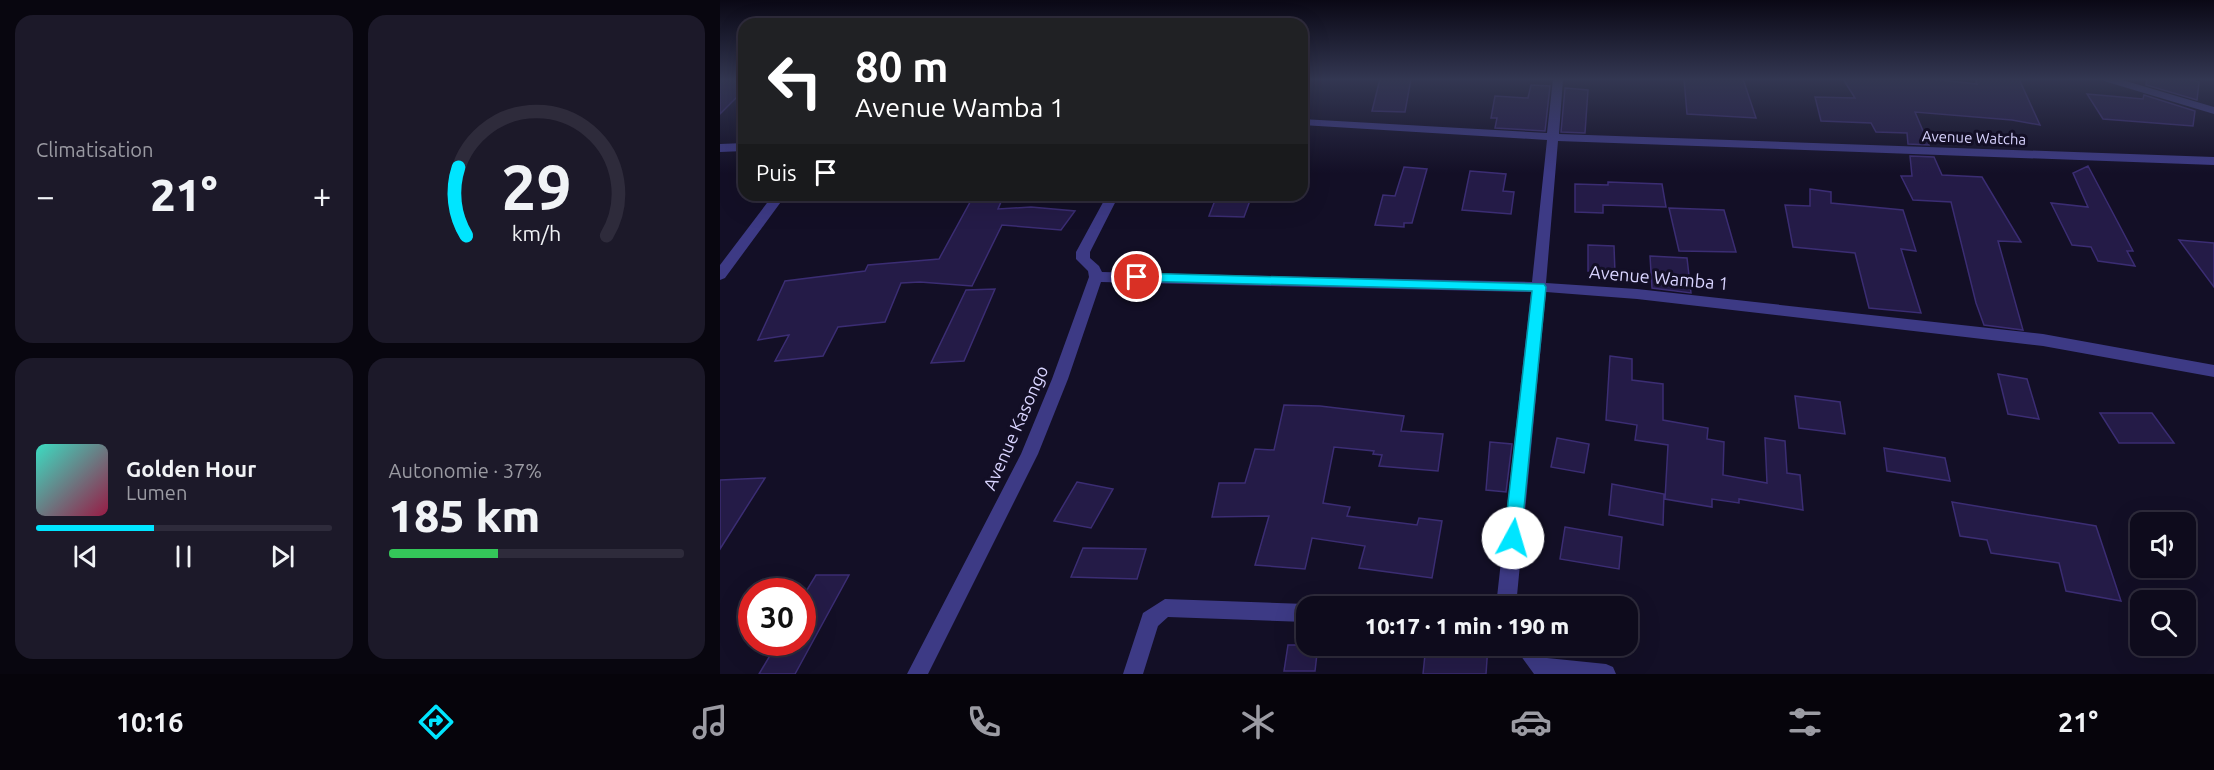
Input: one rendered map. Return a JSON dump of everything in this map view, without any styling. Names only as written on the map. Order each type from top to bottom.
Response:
[{"type":"street","points":[[1507,596],[1555,110]]},
{"type":"street","name":"Avenue Watcha","points":[[1308,122],[1553,137],[2214,161]]},
{"type":"street","points":[[720,147],[738,147]]},
{"type":"street","points":[[720,275],[776,201]]},
{"type":"street","points":[[1096,277],[1094,269],[1084,262],[1082,256],[1110,201]]},
{"type":"street","name":"Avenue Wamba 1","points":[[1096,277],[1179,277],[1539,287],[1692,300],[2043,340],[2214,371]]},
{"type":"street","name":"Avenue Kasongo","points":[[917,674],[944,617],[1019,477],[1067,360],[1096,277]]},
{"type":"street","points":[[1133,674],[1150,620],[1165,608],[1296,613]]},
{"type":"street","points":[[1531,656],[1543,671],[1606,674]]},
{"type":"building","points":[[1372,110],[1405,110],[1405,112]]},
{"type":"building","points":[[1492,110],[1547,110],[1545,131],[1495,128],[1497,118],[1491,118]]},
{"type":"building","points":[[1563,110],[1587,110],[1585,133],[1561,132]]},
{"type":"building","points":[[1687,110],[1753,110],[1756,118],[1687,114]]},
{"type":"building","points":[[1818,110],[2033,110],[2040,125],[2012,120],[1915,112],[1929,145],[1908,144],[1907,133],[1876,132],[1871,123],[1821,121]]},
{"type":"building","points":[[2098,110],[2195,111],[2193,126],[2103,119]]},
{"type":"building","points":[[1910,156],[1934,157],[1942,175],[1982,177],[2021,242],[1998,241],[2023,330],[1984,325],[1976,303],[1951,202],[1913,200],[1901,176],[1912,176]]},
{"type":"building","points":[[2088,166],[2133,251],[2127,251],[2135,266],[2098,261],[2091,247],[2072,245],[2051,203],[2088,207],[2073,173]]},
{"type":"building","points":[[1404,167],[1427,169],[1412,223],[1404,223],[1404,227],[1375,225],[1383,195],[1395,196]]},
{"type":"building","points":[[1470,171],[1506,174],[1503,191],[1514,192],[1511,214],[1462,210]]},
{"type":"building","points":[[1608,182],[1662,184],[1666,207],[1603,205],[1603,213],[1575,212],[1575,184],[1608,185]]},
{"type":"building","points":[[1810,189],[1831,192],[1831,203],[1903,210],[1916,251],[1901,249],[1921,313],[1869,308],[1855,253],[1793,247],[1785,205],[1810,206]]},
{"type":"building","points":[[971,201],[1001,201],[998,209],[1031,207],[1075,211],[1061,230],[1002,225],[972,286],[920,282],[901,283],[885,322],[838,327],[823,356],[775,361],[789,335],[758,340],[785,281],[865,271],[868,265],[939,259]]},
{"type":"building","points":[[1215,201],[1250,201],[1244,217],[1209,216]]},
{"type":"building","points":[[1669,208],[1724,210],[1736,252],[1679,251]]},
{"type":"building","points":[[2179,240],[2214,243],[2214,287]]},
{"type":"building","points":[[1588,245],[1614,246],[1615,273],[1588,271]]},
{"type":"building","points":[[1650,256],[1687,258],[1691,293],[1652,288]]},
{"type":"building","points":[[995,289],[964,361],[931,363],[966,290]]},
{"type":"building","points":[[1610,356],[1632,359],[1632,380],[1663,384],[1663,420],[1708,428],[1707,439],[1724,442],[1723,475],[1767,483],[1765,438],[1785,441],[1787,473],[1800,475],[1803,510],[1739,499],[1739,503],[1712,499],[1712,507],[1665,499],[1668,445],[1635,440],[1637,425],[1606,420]]},
{"type":"building","points":[[1998,374],[2027,379],[2039,419],[2008,414]]},
{"type":"building","points":[[1795,396],[1840,402],[1845,434],[1799,428]]},
{"type":"building","points":[[1284,405],[1320,406],[1404,416],[1401,431],[1443,434],[1438,471],[1379,466],[1382,455],[1373,454],[1374,451],[1334,447],[1323,503],[1350,507],[1347,516],[1417,525],[1419,518],[1442,521],[1432,578],[1359,568],[1365,546],[1312,538],[1305,569],[1255,565],[1269,516],[1212,517],[1219,483],[1245,483],[1255,449],[1274,450]]},
{"type":"building","points":[[2100,413],[2152,413],[2174,443],[2119,443]]},
{"type":"building","points":[[1557,438],[1589,444],[1584,473],[1551,467]]},
{"type":"building","points":[[1490,442],[1512,444],[1506,492],[1486,490]]},
{"type":"building","points":[[1884,448],[1945,458],[1950,481],[1887,471]]},
{"type":"building","points":[[765,478],[720,549],[720,480]]},
{"type":"building","points":[[1077,482],[1113,489],[1091,528],[1054,521]]},
{"type":"building","points":[[1612,484],[1664,494],[1663,525],[1609,515]]},
{"type":"building","points":[[1952,502],[2096,526],[2121,601],[2066,591],[2059,563],[1991,553],[1987,540],[1960,536]]},
{"type":"building","points":[[1565,527],[1622,537],[1619,569],[1560,559]]},
{"type":"building","points":[[1083,548],[1146,549],[1137,579],[1071,577]]},
{"type":"building","points":[[816,575],[849,575],[816,636],[816,578],[814,578]]},
{"type":"building","points":[[1288,645],[1296,645],[1296,656],[1317,656],[1315,671],[1284,671]]},
{"type":"building","points":[[770,656],[805,656],[795,674],[759,674]]},
{"type":"building","points":[[1425,656],[1487,656],[1486,674],[1423,674]]},
{"type":"route","points":[[1137,277],[1539,287],[1513,538]]}]
